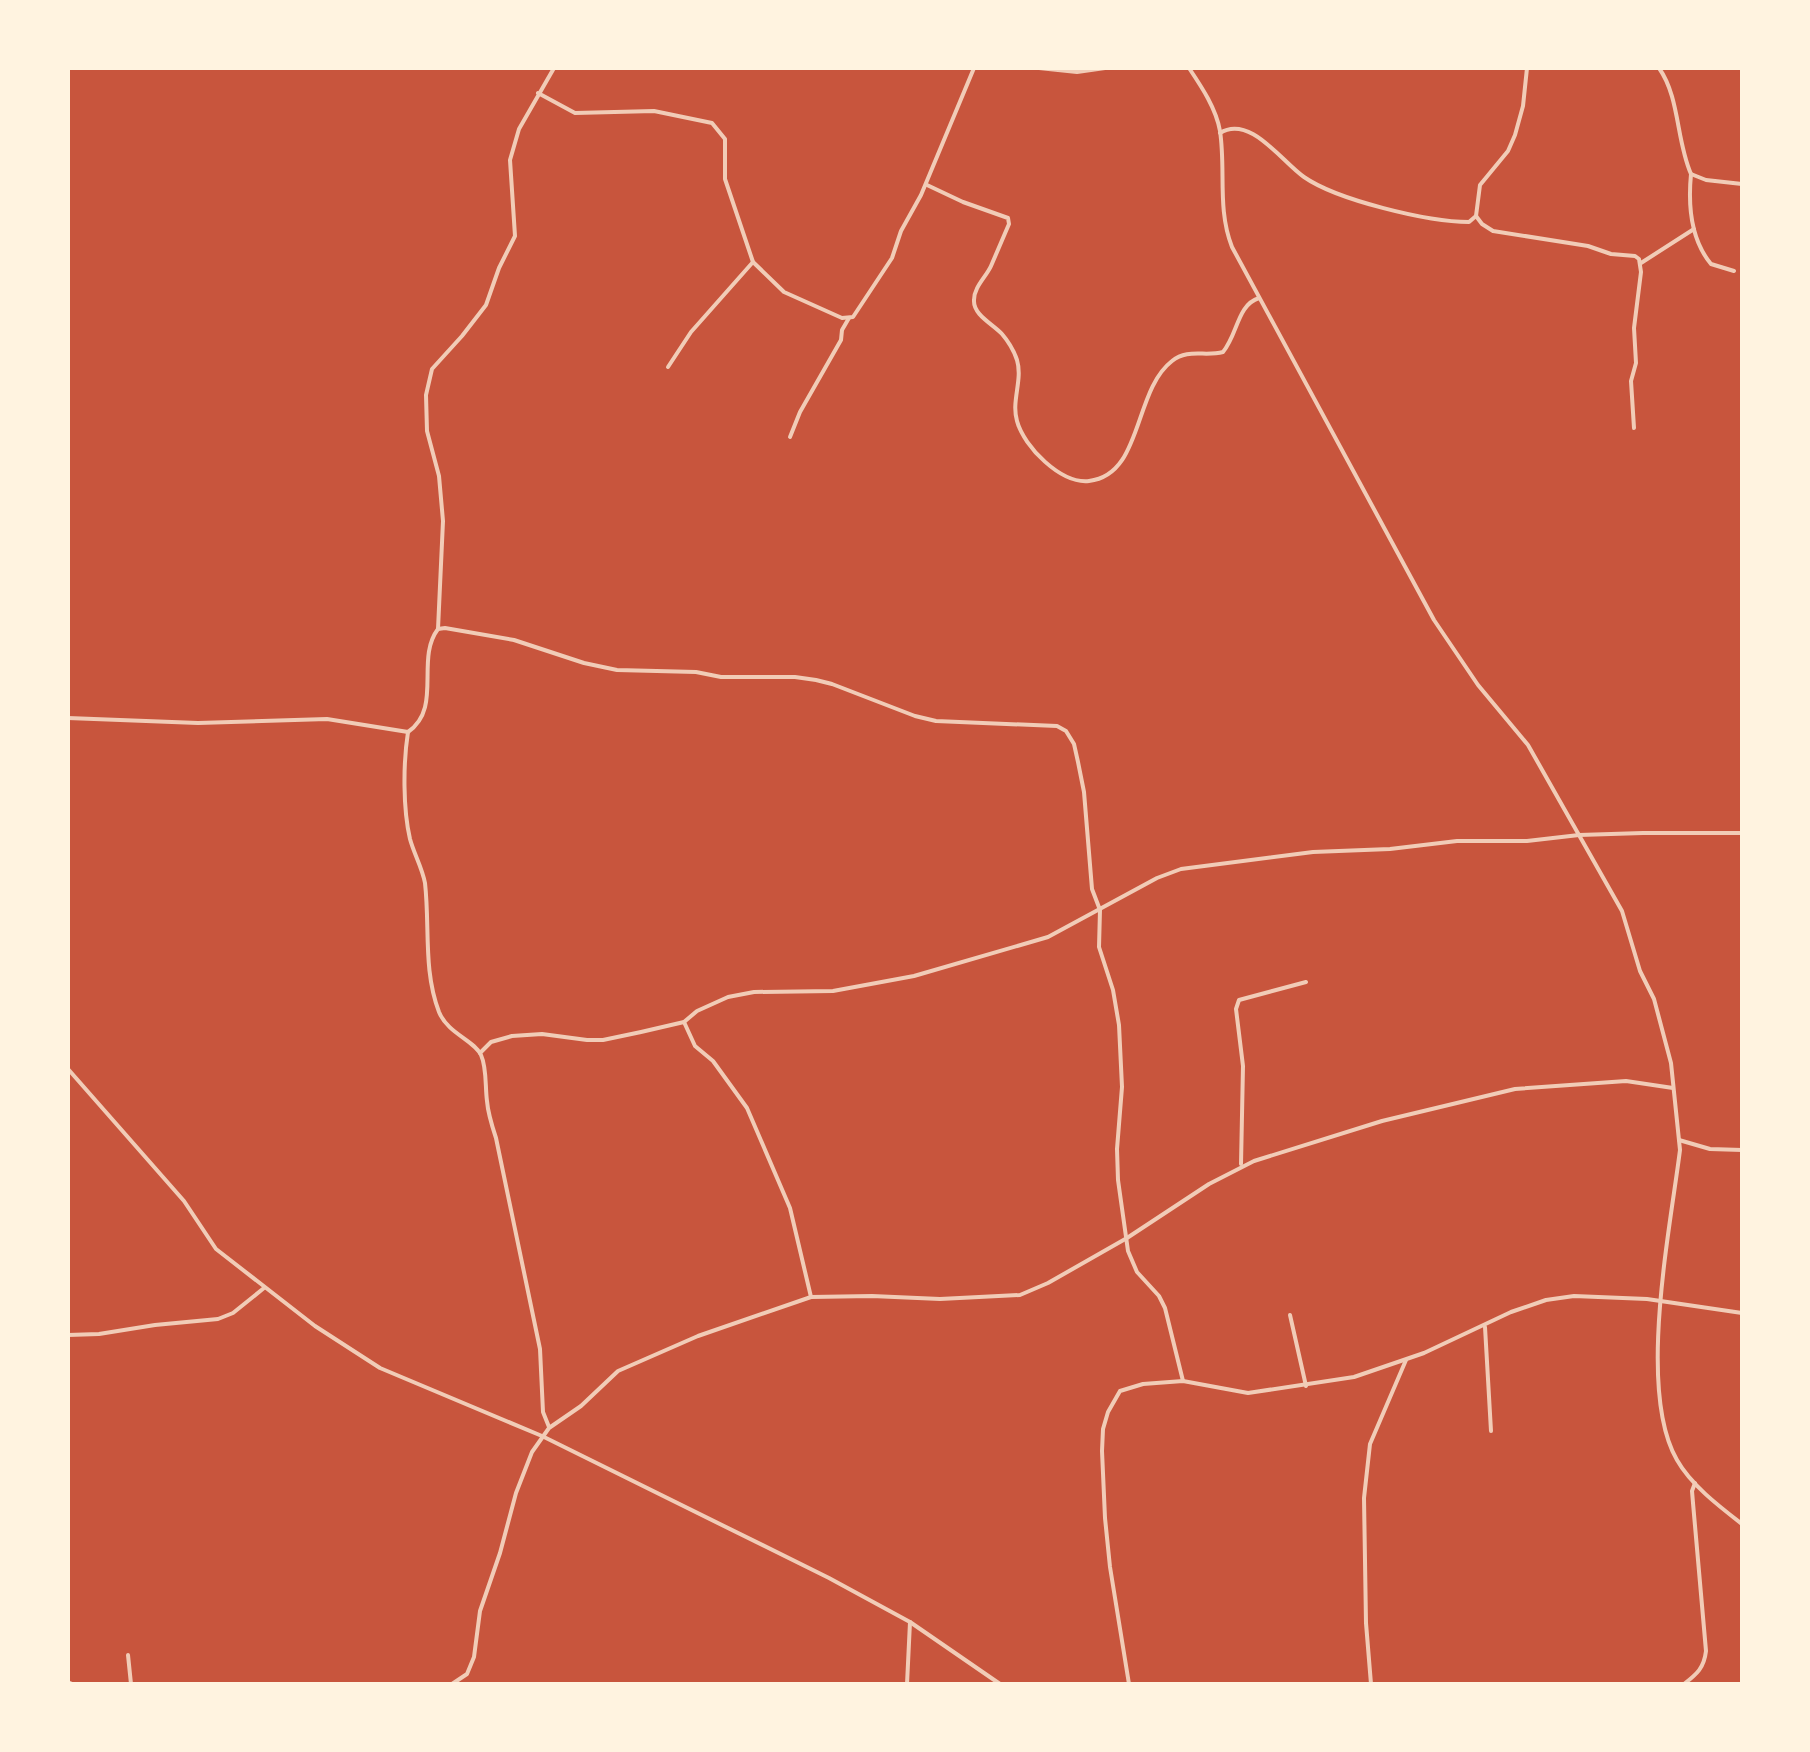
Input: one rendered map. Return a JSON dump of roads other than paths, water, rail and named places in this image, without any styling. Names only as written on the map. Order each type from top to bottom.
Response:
[{"type":"street","points":[[68,718],[198,722],[327,719],[408,732],[422,718],[431,642],[438,628],[443,521],[426,395],[432,369],[486,305],[515,236],[510,160],[519,129],[554,68]]},
{"type":"street","points":[[790,436],[841,340],[842,330],[887,267],[974,68]]},
{"type":"street","points":[[1039,68],[1077,72],[1105,68]]},
{"type":"street","points":[[1188,68],[1217,119],[1226,231],[1260,298],[1434,620],[1478,685],[1528,744],[1622,911],[1640,971],[1654,999],[1671,1063],[1680,1150],[1660,1300],[1660,1403],[1667,1440],[1678,1464],[1742,1524]]},
{"type":"street","points":[[1220,133],[1230,128],[1256,136],[1302,176],[1356,200],[1469,222],[1476,216],[1480,185],[1516,135],[1527,68]]},
{"type":"street","points":[[1659,68],[1670,90],[1691,174],[1694,228],[1703,254],[1711,264],[1734,271]]},
{"type":"street","points":[[538,93],[574,114],[654,112],[712,123],[725,138],[725,179],[753,262],[784,292],[849,318]]},
{"type":"street","points":[[1691,174],[1706,180],[1742,184]]},
{"type":"street","points":[[925,184],[1008,218],[1009,224],[974,298],[974,306],[1003,336],[1018,364],[1016,419],[1024,436],[1044,463],[1085,482],[1106,476],[1121,466],[1148,396],[1170,362],[1194,352],[1223,352],[1245,306],[1260,298]]},
{"type":"street","points":[[1476,216],[1493,231],[1636,256],[1641,263],[1634,308],[1636,363],[1630,381],[1634,428]]},
{"type":"street","points":[[1641,263],[1694,228]]},
{"type":"street","points":[[668,367],[691,332],[753,262]]},
{"type":"street","points":[[438,628],[492,635],[584,664],[618,670],[816,680],[936,722],[1057,726],[1066,732],[1074,744],[1084,792],[1092,889],[1100,910],[1099,948],[1119,1025],[1122,1087],[1118,1180],[1128,1251],[1137,1272],[1165,1308],[1183,1381]]},
{"type":"street","points":[[399,732],[405,748]]},
{"type":"street","points":[[408,732],[406,823],[424,878],[432,990],[448,1027],[480,1053],[487,1104],[540,1349],[544,1412],[549,1428]]},
{"type":"street","points":[[480,1053],[491,1042],[512,1036],[542,1034],[604,1040],[684,1022],[696,1011],[728,997],[754,992],[834,991],[914,976],[1048,937],[1181,869],[1312,852],[1456,841],[1527,842],[1683,832],[1742,834]]},
{"type":"street","points":[[1241,1167],[1244,1066],[1236,1009],[1240,1000],[1306,982]]},
{"type":"street","points":[[684,1022],[695,1046],[713,1062],[747,1108],[790,1208],[811,1297]]},
{"type":"street","points":[[68,1069],[184,1201],[216,1250],[315,1326],[380,1368],[542,1436],[775,1550],[910,1622],[1000,1684]]},
{"type":"street","points":[[452,1684],[467,1674],[474,1657],[480,1611],[516,1492],[542,1436],[618,1371],[698,1336],[811,1297],[940,1299],[1020,1295],[1126,1238],[1241,1167],[1382,1121],[1516,1089],[1626,1081],[1673,1088]]},
{"type":"street","points":[[1679,1140],[1710,1149],[1742,1150]]},
{"type":"street","points":[[68,1335],[218,1319],[264,1288]]},
{"type":"street","points":[[1130,1684],[1105,1518],[1103,1429],[1120,1391],[1143,1384],[1183,1381],[1248,1393],[1354,1377],[1406,1360],[1511,1312],[1546,1300],[1574,1296],[1660,1300],[1742,1313]]},
{"type":"street","points":[[1290,1315],[1306,1386]]},
{"type":"street","points":[[1484,1326],[1491,1432]]},
{"type":"street","points":[[1371,1684],[1364,1498],[1370,1444],[1406,1360]]},
{"type":"street","points":[[1684,1684],[1704,1665],[1706,1650],[1692,1492],[1695,1483]]},
{"type":"street","points":[[907,1684],[910,1622]]},
{"type":"street","points":[[128,1654],[130,1684]]}]
